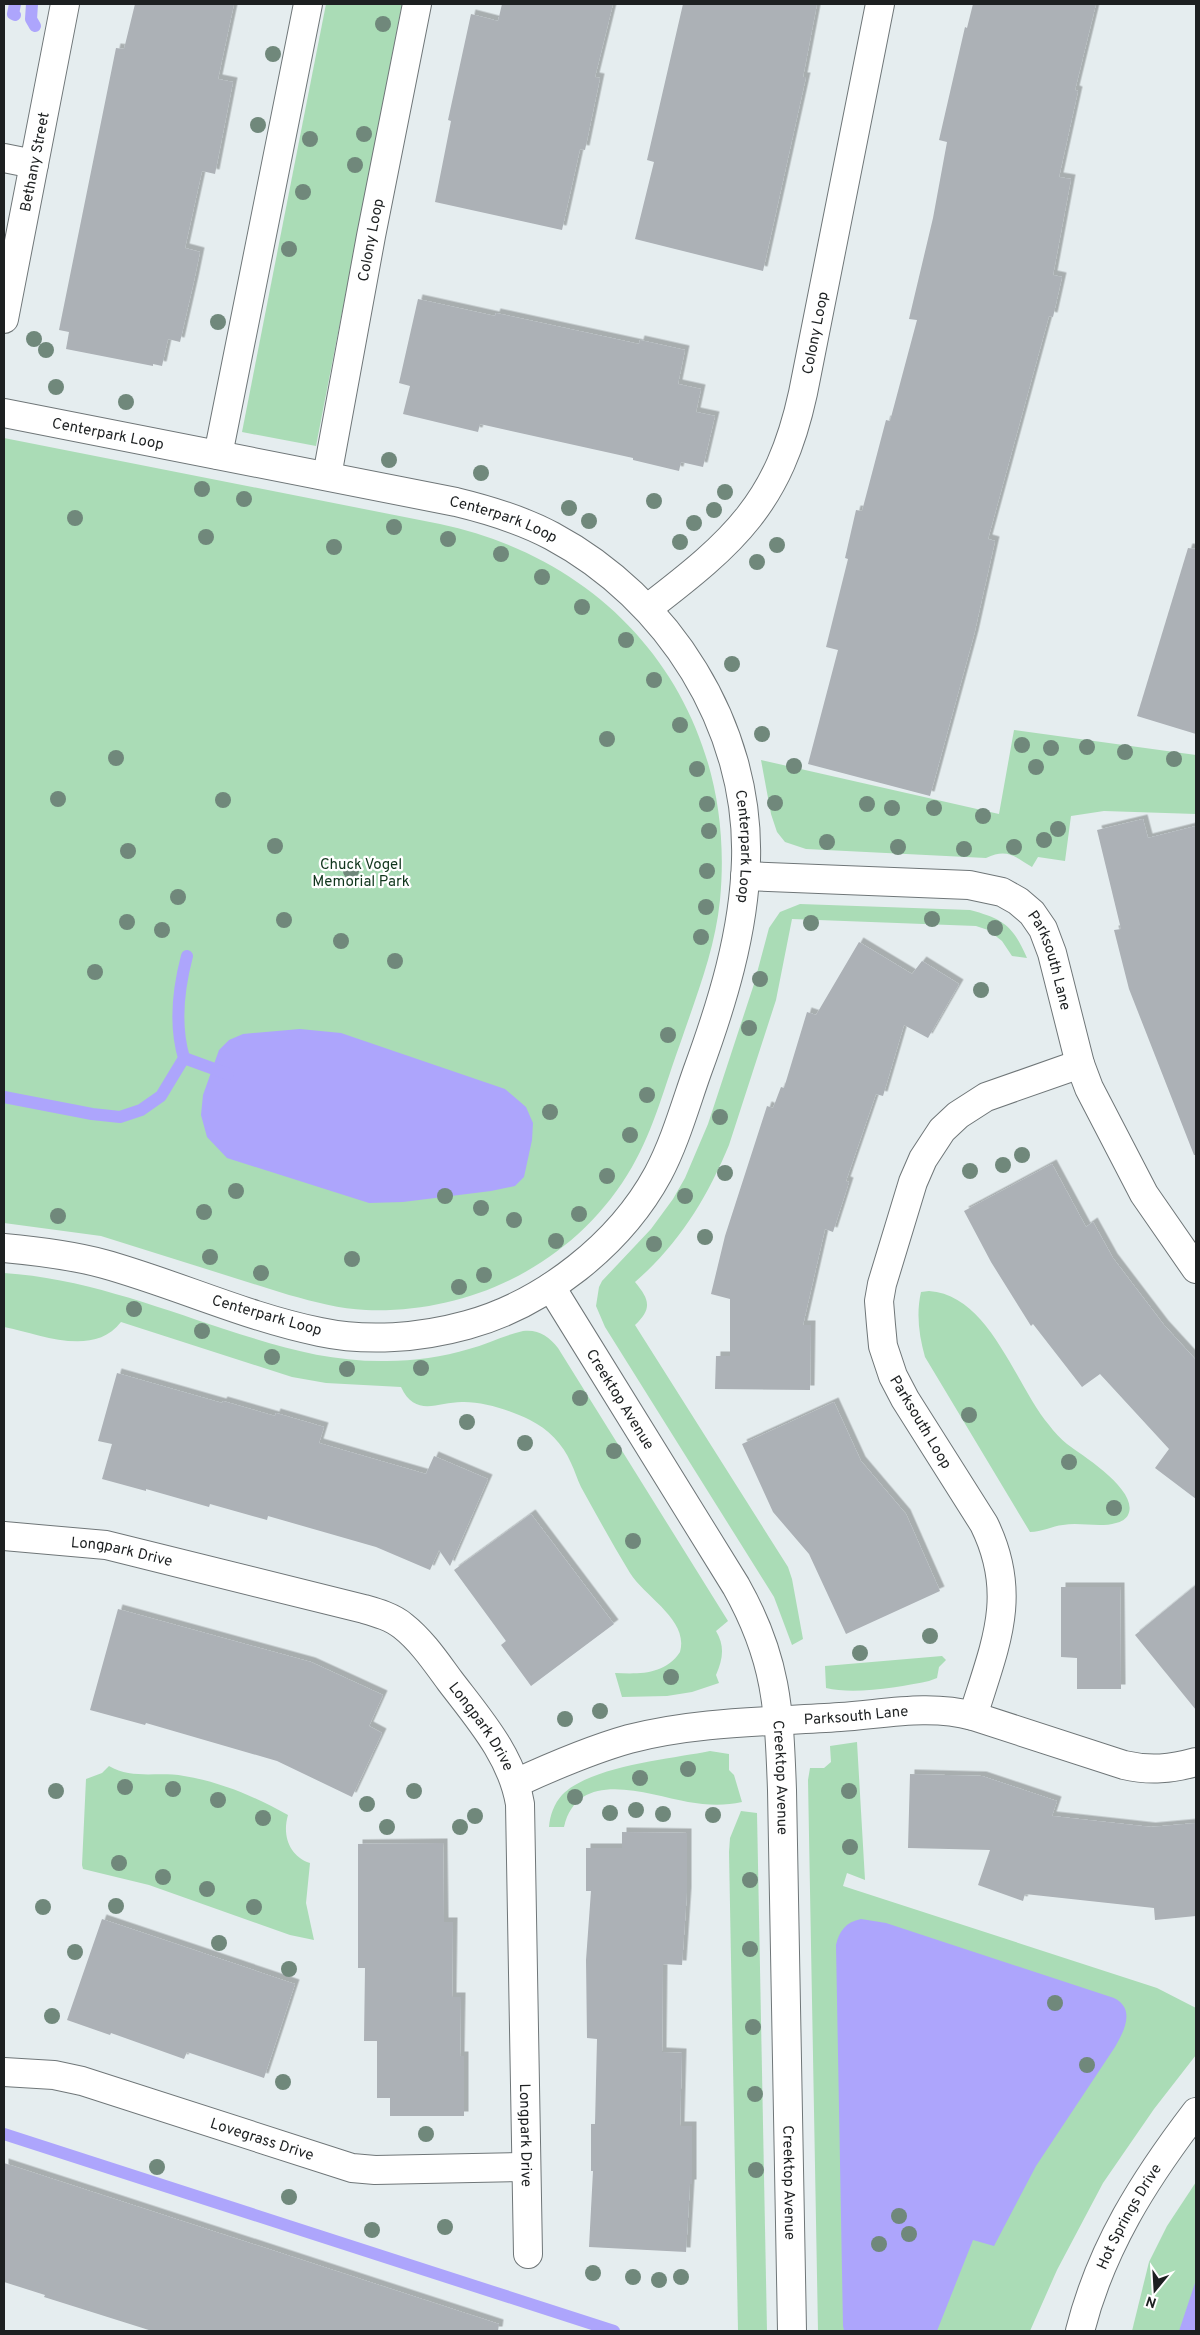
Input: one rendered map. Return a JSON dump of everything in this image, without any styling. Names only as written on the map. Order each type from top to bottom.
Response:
[{"type":"street","name":"Bethany Street","points":[[4,319],[65,4]]},
{"type":"street","points":[[218,455],[308,4]]},
{"type":"street","name":"Colony Loop","points":[[327,476],[371,236],[417,4]]},
{"type":"street","name":"Colony Loop","points":[[648,608],[714,556],[742,527],[774,480],[787,452],[803,393],[880,4]]},
{"type":"street","points":[[4,158],[34,164]]},
{"type":"street","name":"Centerpark Loop","points":[[4,413],[456,502],[519,521],[549,534],[601,567],[648,608],[680,649],[699,681],[727,740],[743,816],[746,844],[745,876],[739,932],[731,968],[700,1065],[660,1169],[644,1196],[626,1220],[581,1264],[551,1287],[510,1309],[467,1325],[412,1335],[351,1336],[317,1332],[283,1323],[99,1263],[42,1252],[4,1248]]},
{"type":"street","name":"Parksouth Lane","points":[[745,876],[969,885],[994,890],[1010,896],[1032,913],[1046,936],[1088,1088],[1137,1183],[1160,1220],[1196,1269]]},
{"type":"street","name":"Parksouth Loop","points":[[973,1716],[1001,1619],[1003,1590],[1000,1565],[994,1544],[984,1524],[892,1376],[883,1346],[880,1293],[914,1182],[923,1159],[942,1130],[958,1115],[986,1097],[1080,1064]]},
{"type":"street","name":"Creektop Avenue","points":[[551,1287],[749,1609],[768,1655],[780,1720],[792,2331]]},
{"type":"street","name":"Longpark Drive","points":[[4,1536],[92,1543],[124,1548],[389,1617],[412,1634],[428,1652],[488,1732],[508,1764],[516,1783],[521,1814],[528,2254]]},
{"type":"street","name":"Parksouth Lane","points":[[516,1783],[586,1753],[631,1738],[724,1723],[939,1710],[973,1716],[1132,1767],[1165,1769],[1196,1762]]},
{"type":"street","name":"Lovegrass Drive","points":[[4,2072],[54,2075],[82,2081],[352,2168],[375,2170],[526,2167]]},
{"type":"street","name":"Hot Springs Drive","points":[[1080,2331],[1091,2294],[1111,2243],[1147,2181],[1196,2112]]},
{"type":"green space","points":[[326,4],[402,4],[316,446],[242,432]]},
{"type":"green space","name":"Chuck Vogel Memorial Park","points":[[4,438],[440,524],[505,543],[563,573],[613,611],[655,656],[687,709],[709,768],[721,832],[718,919],[698,991],[647,1138],[632,1167],[609,1200],[583,1230],[553,1255],[519,1275],[483,1291],[446,1303],[406,1309],[366,1310],[337,1307],[289,1295],[101,1236],[4,1223]]},
{"type":"green space","points":[[1014,730],[1196,755],[1196,814],[1104,811],[1071,816],[1065,861],[1038,857],[1032,867],[1015,857],[1005,854],[986,858],[806,849],[785,842],[777,832],[771,814],[761,760],[999,814]]},
{"type":"green space","points":[[800,904],[970,910],[991,917],[1006,925],[1017,938],[1027,958],[1012,956],[1002,941],[988,930],[976,926],[792,919],[776,1000],[729,1145],[701,1202],[690,1219],[665,1252],[635,1282],[646,1299],[647,1308],[645,1314],[635,1325],[788,1567],[803,1639],[792,1645],[774,1597],[605,1327],[596,1306],[599,1287],[602,1281],[651,1229],[673,1199],[685,1178],[708,1124],[754,984],[769,928],[780,912]]},
{"type":"green space","points":[[4,1273],[60,1280],[116,1294],[265,1342],[304,1352],[345,1359],[387,1361],[418,1359],[459,1352],[523,1331],[534,1331],[543,1334],[558,1348],[728,1621],[716,1631],[722,1647],[716,1675],[719,1683],[692,1692],[667,1696],[622,1697],[615,1673],[651,1672],[667,1665],[680,1652],[681,1640],[678,1630],[664,1610],[630,1573],[581,1487],[564,1450],[549,1433],[537,1424],[507,1410],[489,1405],[455,1402],[421,1406],[407,1397],[401,1387],[326,1383],[292,1377],[121,1322],[109,1333],[96,1339],[81,1341],[49,1338],[4,1327]]},
{"type":"green space","points":[[929,1291],[950,1296],[969,1308],[985,1325],[1053,1430],[1067,1444],[1108,1475],[1126,1495],[1129,1506],[1128,1515],[1125,1519],[1110,1524],[1070,1524],[1030,1532],[925,1357],[918,1317],[921,1292]]},
{"type":"green space","points":[[942,1656],[946,1660],[939,1667],[937,1678],[929,1681],[891,1688],[850,1691],[826,1688],[825,1666]]},
{"type":"green space","points":[[857,1742],[865,1880],[847,1873],[843,1886],[1157,1988],[1196,2008],[1196,2055],[1154,2109],[1103,2183],[1057,2270],[1030,2331],[818,2331],[808,1780],[810,1768],[824,1768],[831,1762],[830,1746]]},
{"type":"green space","points":[[710,1751],[729,1754],[729,1770],[734,1775],[742,1802],[708,1804],[688,1802],[635,1791],[616,1789],[599,1791],[584,1797],[572,1808],[564,1827],[549,1827],[553,1810],[562,1795],[575,1785],[591,1777],[632,1765]]},
{"type":"green space","points":[[109,1766],[127,1773],[174,1775],[211,1782],[251,1796],[288,1815],[286,1830],[289,1844],[297,1855],[310,1863],[306,1903],[314,1940],[290,1935],[149,1885],[83,1869],[86,1779],[102,1773]]},
{"type":"green space","points":[[741,1811],[757,1813],[767,2331],[738,2331],[729,1852],[730,1838]]},
{"type":"green space","points":[[1196,2182],[1196,2331],[1132,2331],[1149,2262],[1167,2226]]},
{"type":"shaded area","points":[[300,1029],[341,1033],[505,1089],[526,1107],[533,1123],[532,1140],[524,1177],[515,1186],[491,1191],[403,1202],[369,1203],[227,1158],[207,1137],[201,1115],[203,1095],[219,1050],[229,1040],[243,1034]]},
{"type":"shaded area","points":[[861,1919],[886,1923],[1114,1998],[1125,2008],[1126,2021],[1115,2047],[1036,2166],[994,2246],[973,2240],[937,2331],[844,2331],[843,2326],[836,1945],[839,1935],[844,1928],[851,1922]]},
{"type":"shaded area","points":[[1196,2280],[1196,2331],[1179,2331]]},
{"type":"building","points":[[135,4],[234,4],[218,79],[233,82],[215,174],[202,171],[185,248],[200,252],[180,342],[168,339],[162,366],[153,364],[153,366],[66,349],[69,332],[59,330],[116,48],[124,49]]},
{"type":"building","points":[[502,4],[613,4],[595,77],[600,78],[585,150],[580,149],[562,230],[435,202],[451,121],[448,120],[471,14],[498,21]]},
{"type":"building","points":[[683,4],[817,4],[803,77],[806,77],[763,271],[635,239],[654,162],[647,160]]},
{"type":"building","points":[[973,4],[1096,4],[1075,90],[1078,91],[1059,177],[1071,179],[1053,275],[1062,277],[1053,317],[1049,316],[988,539],[995,541],[974,635],[930,796],[808,764],[838,650],[826,647],[848,559],[845,558],[856,510],[862,511],[886,420],[890,421],[917,320],[909,319],[933,218],[947,142],[939,140],[965,27],[967,28]]},
{"type":"building","points":[[418,299],[495,316],[496,313],[639,344],[640,340],[685,350],[678,384],[701,389],[696,412],[715,416],[703,467],[681,462],[679,471],[633,460],[633,458],[480,424],[478,432],[403,414],[410,386],[399,383]]},
{"type":"building","points":[[1188,548],[1196,549],[1196,734],[1137,716]]},
{"type":"building","points":[[1143,819],[1148,838],[1196,826],[1196,1155],[1194,1155],[1129,989],[1114,930],[1121,929],[1097,830]]},
{"type":"building","points":[[859,942],[912,974],[922,961],[959,984],[928,1038],[904,1025],[883,1096],[876,1094],[846,1181],[849,1182],[833,1232],[825,1229],[803,1325],[811,1325],[810,1390],[715,1389],[716,1356],[730,1356],[730,1299],[711,1294],[725,1236],[767,1106],[773,1108],[781,1087],[784,1088],[807,1012],[816,1015]]},
{"type":"building","points":[[1052,1164],[1086,1227],[1093,1222],[1113,1258],[1164,1325],[1196,1360],[1196,1499],[1155,1468],[1169,1449],[1100,1374],[1082,1387],[1033,1324],[1031,1326],[991,1262],[964,1211]]},
{"type":"building","points":[[117,1373],[222,1403],[223,1401],[275,1416],[276,1413],[324,1427],[319,1443],[426,1474],[434,1456],[488,1479],[450,1566],[439,1550],[430,1570],[376,1547],[268,1516],[267,1520],[210,1504],[209,1507],[102,1479],[112,1444],[98,1441]]},
{"type":"building","points":[[834,1402],[861,1461],[906,1514],[940,1591],[846,1634],[809,1554],[773,1512],[742,1444]]},
{"type":"building","points":[[531,1514],[614,1624],[531,1686],[501,1645],[506,1641],[454,1570]]},
{"type":"building","points":[[1196,1585],[1196,1710],[1135,1635]]},
{"type":"building","points":[[1061,1587],[1120,1587],[1121,1689],[1077,1689],[1077,1658],[1061,1657]]},
{"type":"building","points":[[118,1609],[311,1662],[383,1695],[369,1726],[382,1733],[352,1797],[277,1761],[146,1723],[145,1725],[90,1710]]},
{"type":"building","points":[[910,1774],[982,1776],[1057,1801],[1052,1816],[1151,1827],[1196,1823],[1196,1916],[1155,1920],[1154,1908],[1025,1894],[1023,1901],[978,1885],[990,1850],[908,1848]]},
{"type":"building","points":[[622,1832],[687,1833],[687,1892],[682,1965],[663,1964],[662,2052],[682,2053],[680,2126],[692,2126],[692,2184],[690,2184],[686,2252],[589,2247],[593,2171],[591,2171],[591,2124],[595,2124],[597,2039],[587,2038],[586,1960],[591,1891],[586,1891],[586,1848],[622,1848]]},
{"type":"building","points":[[443,1843],[444,1922],[453,1922],[452,1997],[461,1997],[460,2056],[464,2056],[464,2116],[390,2116],[390,2098],[377,2098],[377,2041],[364,2041],[365,1968],[358,1968],[358,1844]]},
{"type":"building","points":[[102,1919],[295,1984],[264,2078],[187,2052],[184,2059],[111,2033],[110,2035],[67,2020]]},
{"type":"building","points":[[4,2163],[499,2324],[498,2331],[152,2331],[44,2297],[45,2295],[4,2282]]},
{"type":"waterway","points":[[15,4],[13,14],[15,15]]},
{"type":"waterway","points":[[32,4],[31,19],[35,26]]},
{"type":"waterway","points":[[4,1097],[92,1114],[120,1117],[141,1110],[161,1096],[184,1058],[179,1032],[178,1007],[187,956]]},
{"type":"waterway","points":[[184,1058],[228,1074]]},
{"type":"waterway","points":[[4,2134],[614,2331]]}]
